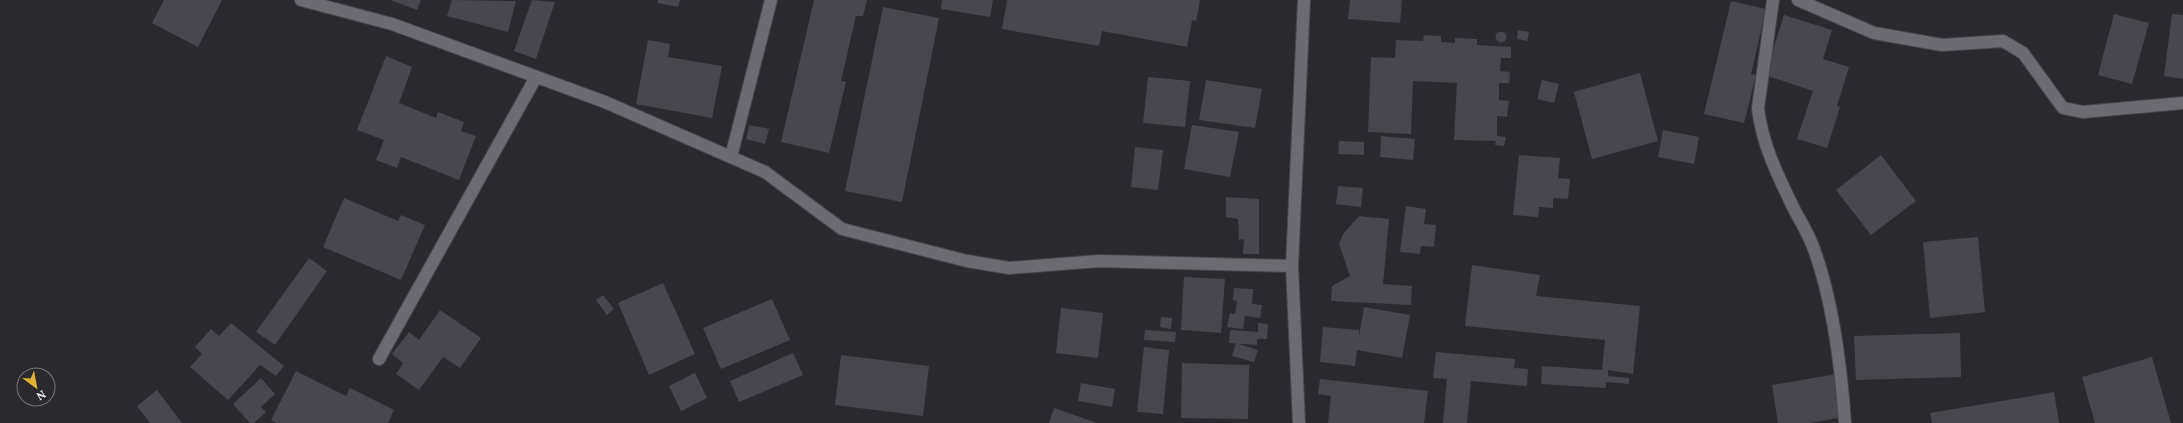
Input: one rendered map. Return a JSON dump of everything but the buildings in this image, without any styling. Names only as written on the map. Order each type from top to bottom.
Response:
[{"type":"street","points":[[301,0],[392,24],[605,102],[765,172],[842,229],[967,261],[1009,268],[1100,261],[1292,266]]},
{"type":"street","points":[[731,157],[771,0]]},
{"type":"street","points":[[1299,423],[1292,266],[1304,0]]},
{"type":"street","points":[[1773,0],[1758,108],[1760,126],[1785,192],[1812,244],[1826,293],[1842,384],[1845,423]]},
{"type":"street","points":[[1798,0],[1874,33],[1942,45],[2003,41],[2022,53],[2063,108],[2083,112],[2183,103]]},
{"type":"street","points":[[379,359],[536,77]]}]
